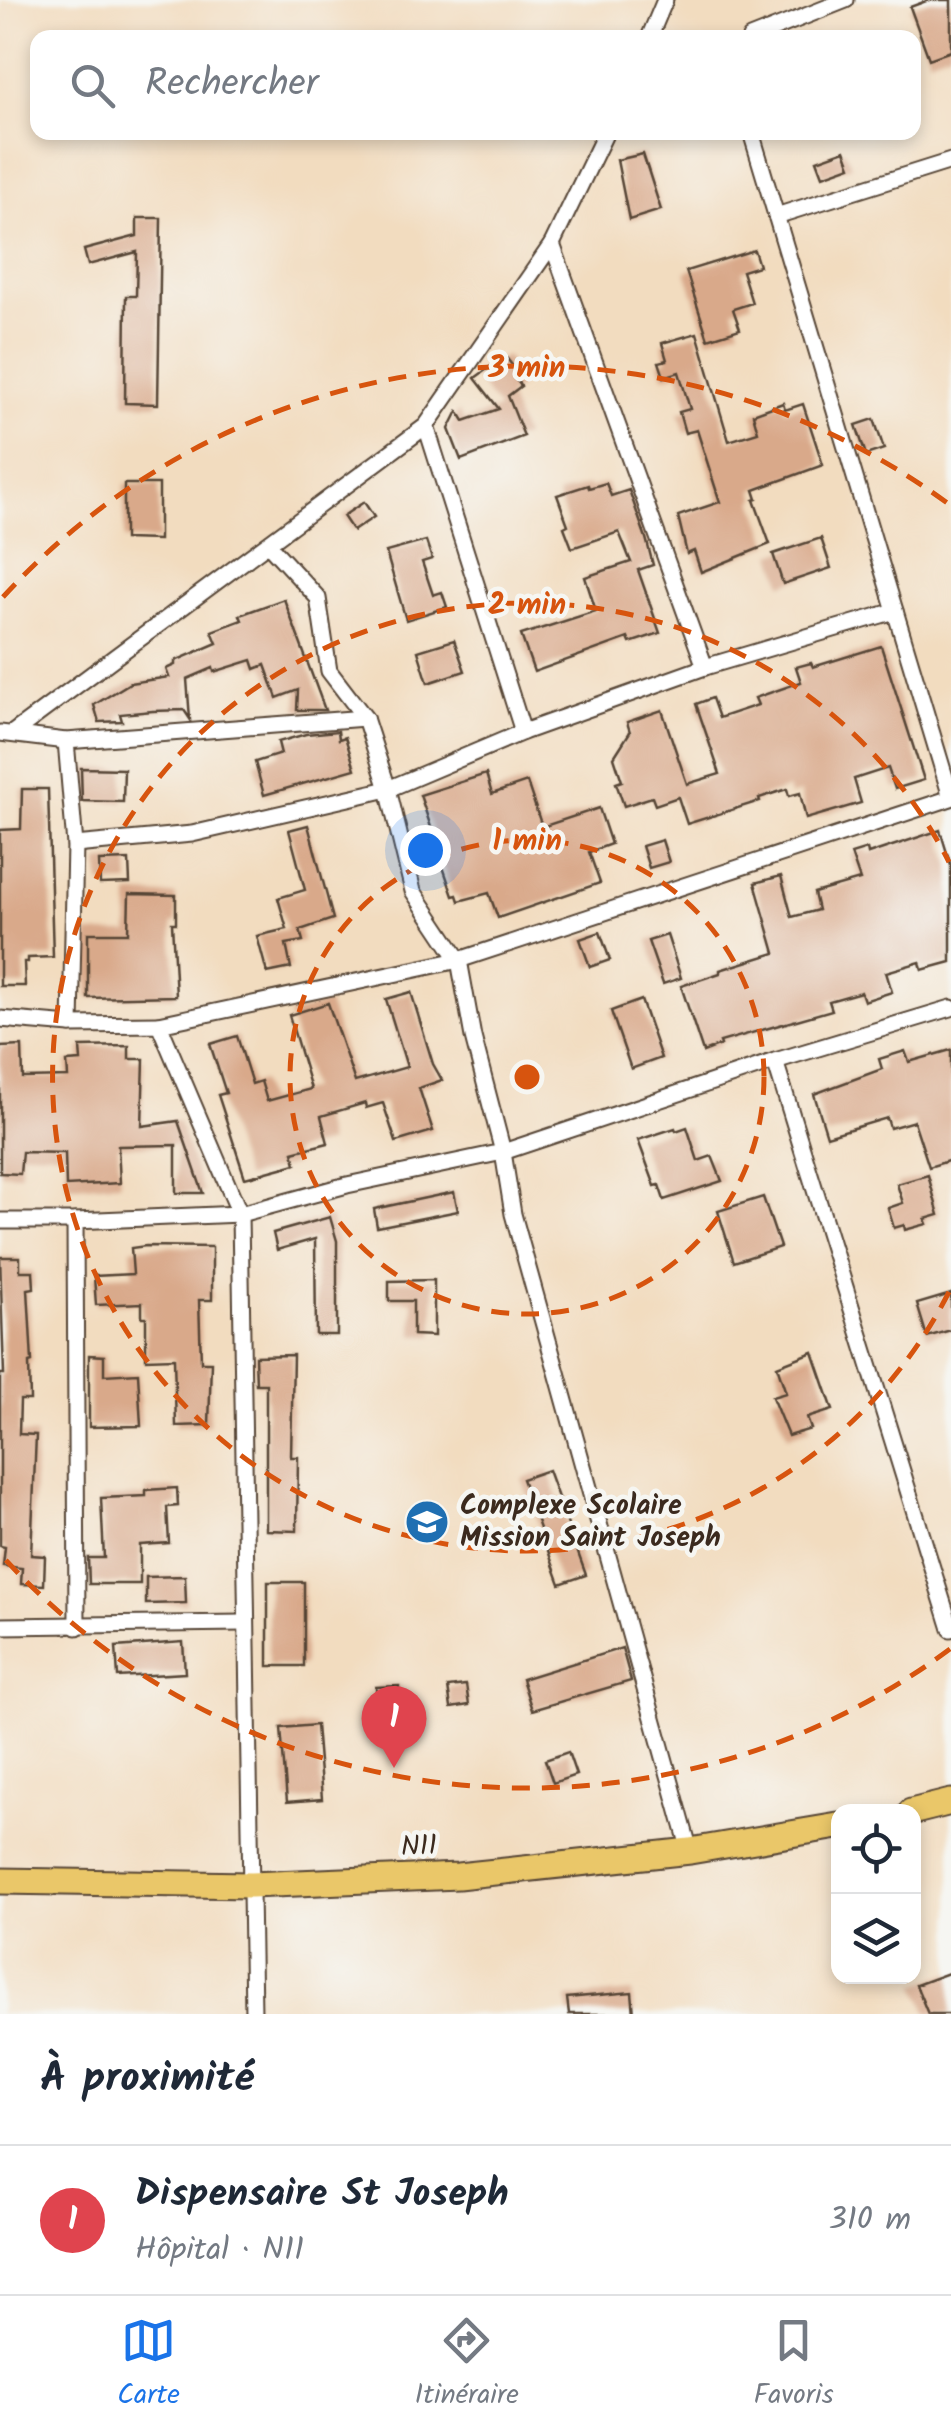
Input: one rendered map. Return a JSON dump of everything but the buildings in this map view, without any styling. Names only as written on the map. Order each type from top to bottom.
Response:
[{"type":"main road","points":[[921,1810],[951,1802]]},
{"type":"main road","name":"N11","points":[[0,1881],[251,1885],[458,1876],[690,1851],[831,1827]]},
{"type":"street","points":[[652,30],[665,0]]},
{"type":"street","points":[[770,30],[846,0]]},
{"type":"street","points":[[7,733],[426,426],[552,244],[602,140]]},
{"type":"street","points":[[0,1019],[72,1025],[159,1024],[459,960],[951,797],[753,140]]},
{"type":"street","points":[[776,216],[951,161]]},
{"type":"street","points":[[552,244],[705,666]]},
{"type":"street","points":[[426,426],[522,732]]},
{"type":"street","points":[[268,544],[318,598],[330,670],[365,718],[388,789],[413,891],[459,960],[473,1037],[503,1152],[513,1214],[690,1851]]},
{"type":"street","points":[[75,845],[192,834],[388,789],[522,732],[705,666],[895,612]]},
{"type":"street","points":[[7,733],[66,741],[365,718]]},
{"type":"street","points":[[66,741],[75,845],[72,1025]]},
{"type":"street","points":[[0,1221],[240,1214],[347,1185],[503,1152],[775,1061],[951,1008]]},
{"type":"street","points":[[159,1024],[240,1214],[253,2014]]},
{"type":"street","points":[[775,1061],[951,1629]]},
{"type":"street","points":[[75,1221],[78,1627]]},
{"type":"street","points":[[0,1626],[244,1623]]},
{"type":"place","name":"Complexe Scolaire Mission Saint Joseph","points":[[427,1522]]},
{"type":"place","name":"Dispensaire St Joseph","points":[[394,1768]]}]
